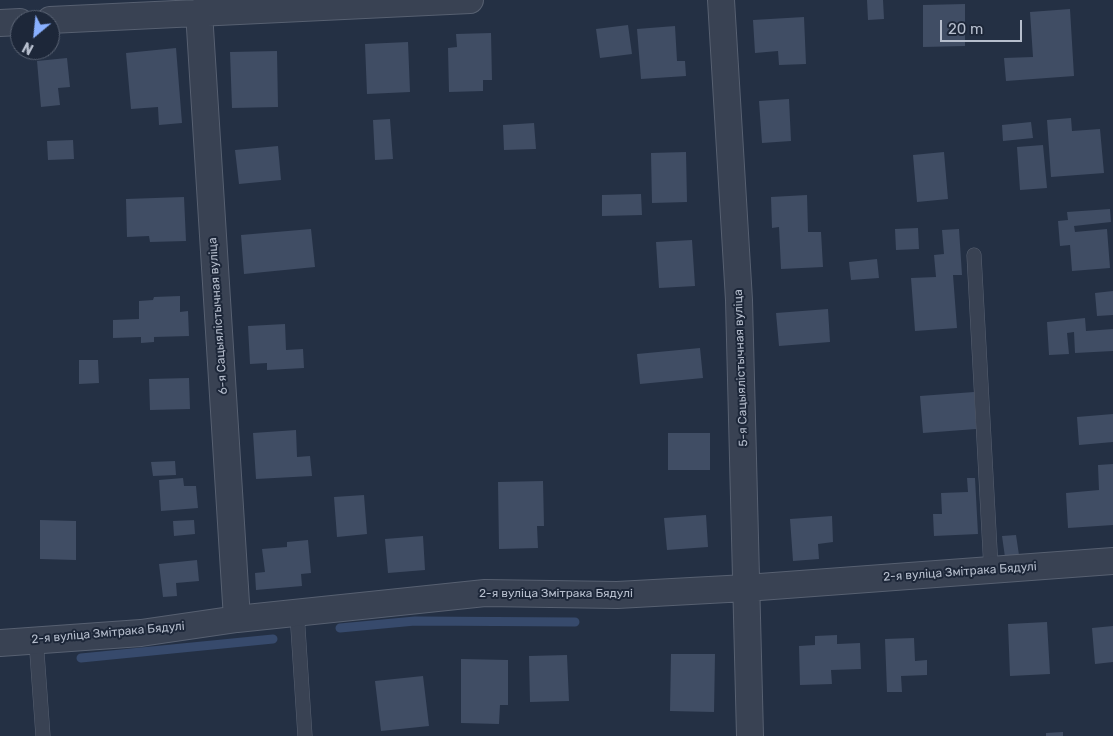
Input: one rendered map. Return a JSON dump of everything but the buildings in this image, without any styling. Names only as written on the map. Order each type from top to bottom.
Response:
[{"type":"street","points":[[60,19],[470,0]]},
{"type":"street","name":"5-я Сацыялістычная вуліца","points":[[720,0],[739,300],[750,736]]},
{"type":"street","name":"6-я Сацыялістычная вуліца","points":[[199,12],[237,619]]},
{"type":"street","name":"2-я вуліца Змітрака Бядулі","points":[[0,643],[141,633],[237,619],[485,593],[617,595],[746,588],[1113,561]]},
{"type":"lane","points":[[974,255],[991,569]]},
{"type":"lane","points":[[297,613],[305,736]]},
{"type":"lane","points":[[36,640],[44,736]]},
{"type":"waterway","points":[[340,628],[415,621],[575,622]]},
{"type":"waterway","points":[[81,658],[273,639]]}]
